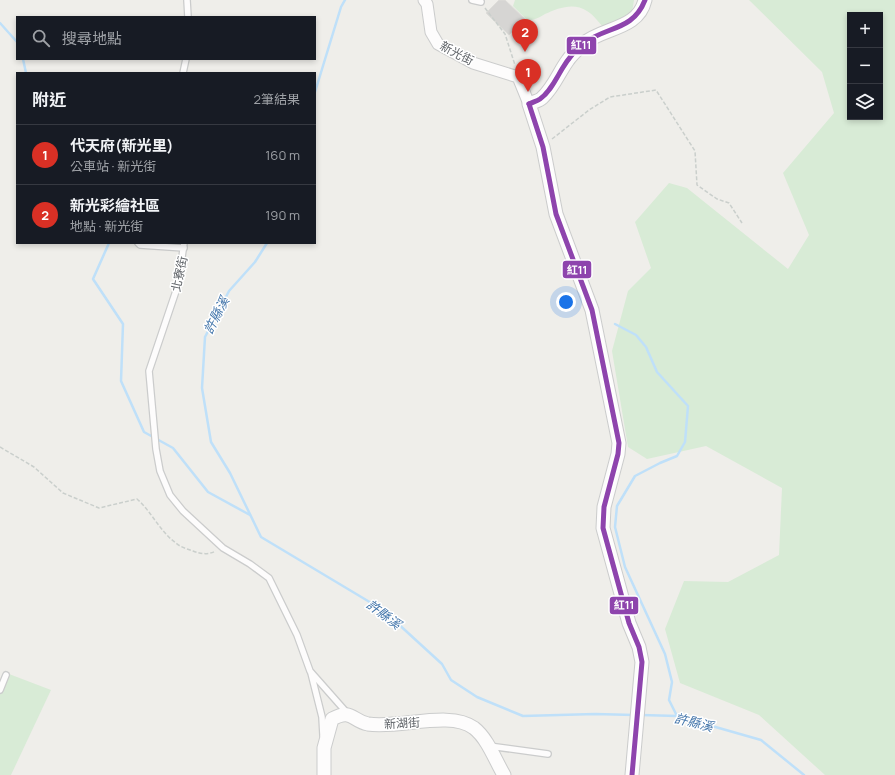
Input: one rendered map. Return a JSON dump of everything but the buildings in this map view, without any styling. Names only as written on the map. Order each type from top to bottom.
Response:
[{"type":"street","name":"新光街","points":[[424,0],[427,4],[431,32],[438,44],[473,63],[518,77]]},
{"type":"street","points":[[528,104],[542,98],[556,81],[568,60],[584,43],[600,34],[629,22],[639,15],[645,0]]},
{"type":"street","points":[[518,77],[543,147],[556,214],[592,310],[619,443],[618,454],[604,507],[603,528],[629,623],[639,647],[642,662],[632,775]]},
{"type":"street","points":[[324,775],[324,748],[332,719],[348,714]]},
{"type":"street","name":"新湖街","points":[[348,714],[367,724],[448,720],[463,723],[474,728],[485,740],[504,775]]},
{"type":"lane","points":[[187,0],[188,16]]},
{"type":"lane","points":[[472,0],[481,2]]},
{"type":"lane","points":[[183,72],[186,60]]},
{"type":"lane","points":[[140,244],[184,245]]},
{"type":"lane","name":"北寮街","points":[[184,245],[178,286],[148,371],[156,449],[160,471],[170,494],[183,511],[223,548],[250,564],[269,578],[297,635],[310,671],[322,717],[324,748]]},
{"type":"lane","points":[[310,671],[348,714]]},
{"type":"lane","points":[[0,690],[6,675]]},
{"type":"lane","points":[[488,745],[548,754]]},
{"type":"path","points":[[481,2],[505,34],[518,77]]},
{"type":"path","points":[[543,147],[589,110],[610,96],[656,90],[695,151],[696,185],[717,199],[729,203],[742,222]]},
{"type":"path","points":[[0,447],[34,467],[63,493],[99,508],[137,499],[146,506],[168,536],[176,544],[198,553],[209,554],[223,548]]},
{"type":"green space","points":[[515,0],[634,0],[632,13],[605,29],[590,13],[582,8],[571,6],[561,8],[532,20],[527,20],[513,6]]},
{"type":"green space","points":[[749,0],[895,0],[895,775],[825,775],[759,715],[680,683],[665,629],[684,581],[728,582],[779,555],[782,488],[706,446],[647,459],[628,447],[612,351],[628,291],[651,268],[635,222],[669,183],[687,188],[788,269],[809,235],[783,173],[834,113],[822,72]]},
{"type":"green space","points":[[9,674],[51,690],[11,775],[0,775],[0,694]]},
{"type":"waterway","name":"許縣溪","points":[[316,89],[341,7],[345,0]]},
{"type":"waterway","points":[[0,23],[16,41]]},
{"type":"waterway","points":[[23,60],[26,72]]},
{"type":"waterway","points":[[109,244],[93,279],[123,324],[121,381],[144,432],[173,448],[208,492],[250,515]]},
{"type":"waterway","name":"許縣溪","points":[[266,244],[255,262],[229,291],[205,337],[202,388],[211,442],[230,473],[261,537],[383,610],[442,664],[451,680],[477,697],[523,716],[595,714],[634,715]]},
{"type":"waterway","points":[[615,324],[636,335],[646,347],[657,372],[688,406],[685,442],[677,456],[635,476],[617,506],[615,527],[625,567],[665,654],[672,682],[669,700],[677,716]]},
{"type":"waterway","name":"許縣溪","points":[[641,715],[677,716],[761,740],[804,775]]},
{"type":"transit line","name":"紅11","points":[[529,104],[540,99],[547,93],[567,62],[584,43],[602,33],[626,23],[640,10],[645,0]]},
{"type":"transit line","name":"紅11","points":[[529,104],[543,147],[556,214],[592,310],[619,443],[618,454],[604,507],[603,528],[629,623],[639,647],[642,662],[632,775]]},
{"type":"place","name":"新光彩繪社區","points":[[525,52]]},
{"type":"place","name":"代天府(新光里)","points":[[528,92]]}]
